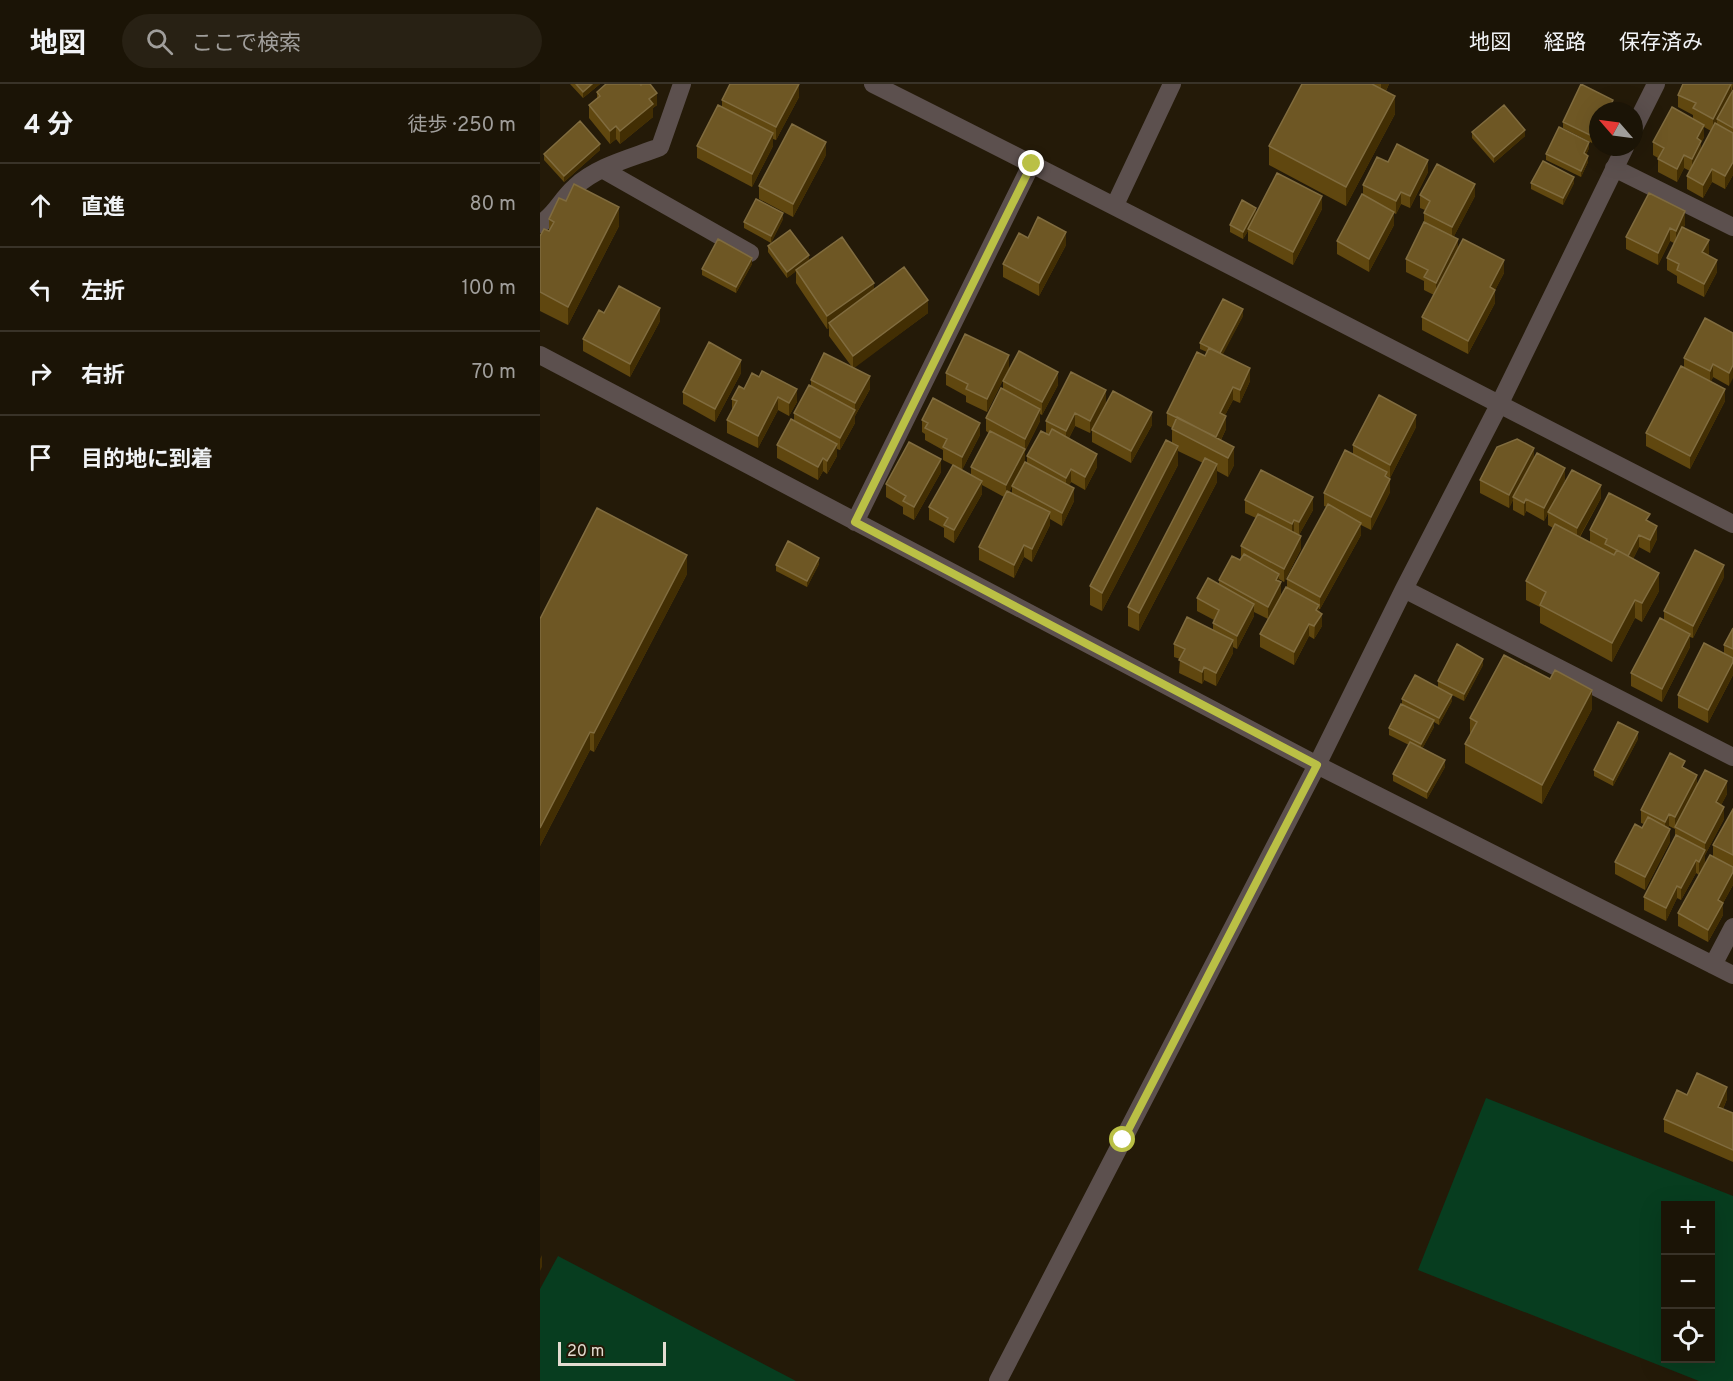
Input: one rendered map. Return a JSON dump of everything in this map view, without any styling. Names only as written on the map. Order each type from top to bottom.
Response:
[{"type":"street","points":[[540,224],[551,217],[575,186],[602,169],[660,147],[682,84]]},
{"type":"street","points":[[873,84],[1114,205],[1733,524]]},
{"type":"street","points":[[1114,205],[1172,84]]},
{"type":"street","points":[[1643,110],[1656,84]]},
{"type":"street","points":[[998,1381],[1317,765],[1499,405],[1620,156]]},
{"type":"street","points":[[855,522],[1032,164]]},
{"type":"street","points":[[1614,168],[1733,227]]},
{"type":"street","points":[[602,169],[750,253]]},
{"type":"street","points":[[540,355],[1317,765],[1733,975]]},
{"type":"street","points":[[1404,589],[1733,757]]},
{"type":"street","points":[[1713,965],[1733,927]]},
{"type":"green space","points":[[1486,1098],[1733,1196],[1733,1381],[1699,1381],[1418,1270]]},
{"type":"green space","points":[[558,1256],[796,1381],[540,1381],[540,1289]]},
{"type":"building","points":[[576,84],[592,84],[583,92]]},
{"type":"building","points":[[606,84],[650,84],[657,93],[649,99],[653,104],[620,131],[616,126],[610,131],[589,105],[600,96],[597,92]]},
{"type":"building","points":[[730,84],[799,84],[776,127],[722,100]]},
{"type":"building","points":[[1302,84],[1372,84],[1395,96],[1346,187],[1269,146]]},
{"type":"building","points":[[1581,84],[1613,100],[1612,102],[1589,102],[1589,135],[1563,122]]},
{"type":"building","points":[[1683,84],[1731,84],[1713,119],[1693,108],[1696,103],[1678,95]]},
{"type":"building","points":[[1733,90],[1733,128],[1717,119]]},
{"type":"building","points":[[718,105],[773,133],[752,174],[697,146]]},
{"type":"building","points":[[1504,105],[1525,130],[1494,157],[1472,132]]},
{"type":"building","points":[[1672,107],[1704,125],[1697,138],[1701,141],[1692,159],[1684,155],[1677,169],[1658,159],[1664,148],[1653,142]]},
{"type":"building","points":[[580,121],[600,144],[564,176],[544,154]]},
{"type":"building","points":[[1715,123],[1733,133],[1733,162],[1725,176],[1712,169],[1703,185],[1687,176]]},
{"type":"building","points":[[792,124],[826,142],[793,204],[759,186]]},
{"type":"building","points":[[1559,127],[1589,142],[1584,153],[1588,156],[1581,171],[1546,154]]},
{"type":"building","points":[[1397,144],[1428,160],[1410,196],[1401,192],[1396,201],[1363,185],[1377,157],[1388,162]]},
{"type":"building","points":[[1543,161],[1574,177],[1563,198],[1531,183]]},
{"type":"building","points":[[1437,164],[1475,184],[1452,227],[1424,213],[1430,201],[1420,195]]},
{"type":"building","points":[[1277,173],[1322,196],[1293,252],[1248,229]]},
{"type":"building","points":[[574,184],[619,207],[568,307],[540,292],[540,236],[544,229],[549,231],[554,222],[549,219],[559,198],[566,201]]},
{"type":"building","points":[[1649,193],[1685,211],[1676,231],[1670,228],[1658,253],[1626,237]]},
{"type":"building","points":[[1362,194],[1394,212],[1369,259],[1337,241]]},
{"type":"building","points":[[756,199],[783,213],[771,236],[744,222]]},
{"type":"building","points":[[1242,200],[1256,208],[1243,232],[1230,225]]},
{"type":"building","points":[[1038,217],[1066,232],[1039,283],[1003,264],[1019,233],[1028,238]]},
{"type":"building","points":[[1424,222],[1458,239],[1436,283],[1424,277],[1428,270],[1406,259]]},
{"type":"building","points":[[1682,227],[1709,240],[1702,252],[1717,260],[1704,284],[1677,270],[1679,264],[1667,258]]},
{"type":"building","points":[[790,230],[809,255],[787,272],[768,246]]},
{"type":"building","points":[[842,237],[874,283],[827,316],[796,270]]},
{"type":"building","points":[[718,239],[752,258],[736,287],[702,269]]},
{"type":"building","points":[[1463,239],[1504,260],[1490,287],[1495,290],[1468,341],[1422,317]]},
{"type":"building","points":[[904,267],[928,300],[853,356],[829,323]]},
{"type":"building","points":[[619,286],[660,308],[630,364],[583,339],[599,310],[604,313]]},
{"type":"building","points":[[1223,299],[1243,309],[1220,353],[1200,343]]},
{"type":"building","points":[[1705,318],[1733,333],[1733,365],[1729,373],[1713,364],[1710,371],[1684,358]]},
{"type":"building","points":[[965,334],[1009,355],[987,399],[966,389],[968,384],[946,373]]},
{"type":"building","points":[[709,342],[741,360],[715,409],[683,392]]},
{"type":"building","points":[[1209,348],[1250,368],[1240,390],[1233,387],[1220,413],[1226,416],[1216,437],[1167,413],[1197,352],[1205,356]]},
{"type":"building","points":[[1019,351],[1058,372],[1042,402],[1003,381]]},
{"type":"building","points":[[824,353],[870,376],[855,403],[811,380]]},
{"type":"building","points":[[1681,366],[1725,389],[1690,456],[1646,433]]},
{"type":"building","points":[[762,371],[797,389],[789,403],[778,397],[758,436],[727,420],[737,401],[732,399],[739,386],[744,389],[752,373],[759,377]]},
{"type":"building","points":[[1071,372],[1106,390],[1090,421],[1075,413],[1066,431],[1046,421]]},
{"type":"building","points":[[809,385],[855,410],[840,438],[794,413]]},
{"type":"building","points":[[1001,388],[1040,409],[1025,439],[986,418]]},
{"type":"building","points":[[1113,391],[1152,412],[1131,451],[1092,430]]},
{"type":"building","points":[[1379,395],[1416,415],[1390,465],[1353,445]]},
{"type":"building","points":[[933,398],[980,423],[962,457],[943,447],[947,439],[925,428],[928,423],[922,420]]},
{"type":"building","points":[[1177,417],[1234,447],[1228,458],[1172,429]]},
{"type":"building","points":[[791,419],[837,444],[827,461],[823,458],[818,467],[777,445]]},
{"type":"building","points":[[1052,429],[1097,454],[1085,477],[1071,469],[1066,478],[1027,456],[1041,431],[1049,435]]},
{"type":"building","points":[[990,431],[1025,449],[1006,485],[971,467]]},
{"type":"building","points":[[1517,439],[1534,448],[1509,495],[1480,480],[1497,447]]},
{"type":"building","points":[[1166,440],[1178,446],[1102,593],[1090,586]]},
{"type":"building","points":[[909,442],[941,459],[914,507],[903,501],[906,496],[886,484]]},
{"type":"building","points":[[1345,450],[1387,472],[1385,476],[1390,479],[1371,517],[1324,493]]},
{"type":"building","points":[[1537,453],[1565,468],[1544,508],[1526,499],[1524,503],[1513,497]]},
{"type":"building","points":[[1205,458],[1217,464],[1139,613],[1128,607]]},
{"type":"building","points":[[1025,462],[1074,488],[1062,513],[1012,486]]},
{"type":"building","points":[[953,465],[982,481],[954,530],[944,525],[948,518],[929,507]]},
{"type":"building","points":[[1261,470],[1313,497],[1299,522],[1294,520],[1292,524],[1245,500]]},
{"type":"building","points":[[1572,470],[1601,485],[1577,528],[1548,512]]},
{"type":"building","points":[[1007,491],[1050,512],[1032,549],[1024,545],[1014,565],[979,547]]},
{"type":"building","points":[[1609,493],[1650,514],[1646,520],[1657,526],[1650,540],[1639,535],[1628,556],[1605,544],[1607,539],[1590,530]]},
{"type":"building","points":[[1328,504],[1361,523],[1320,597],[1287,579]]},
{"type":"building","points":[[597,508],[687,555],[594,733],[590,732],[540,828],[540,619]]},
{"type":"building","points":[[1258,514],[1301,536],[1284,569],[1241,546]]},
{"type":"building","points":[[1555,524],[1614,555],[1617,550],[1659,573],[1642,603],[1635,600],[1612,643],[1540,605],[1546,592],[1526,581]]},
{"type":"building","points":[[788,541],[819,558],[807,581],[776,565]]},
{"type":"building","points":[[1695,550],[1724,565],[1693,626],[1664,611]]},
{"type":"building","points":[[1244,554],[1279,574],[1276,580],[1281,582],[1268,607],[1219,580],[1232,556],[1240,560]]},
{"type":"building","points":[[1208,578],[1254,604],[1237,636],[1213,623],[1219,610],[1197,598]]},
{"type":"building","points":[[1286,587],[1319,605],[1316,610],[1322,614],[1314,626],[1309,624],[1294,652],[1260,634]]},
{"type":"building","points":[[1187,617],[1233,640],[1216,673],[1204,667],[1202,672],[1179,660],[1185,649],[1174,644]]},
{"type":"building","points":[[1660,618],[1690,634],[1662,689],[1631,673]]},
{"type":"building","points":[[1733,628],[1733,649],[1724,645]]},
{"type":"building","points":[[1704,643],[1733,658],[1708,710],[1678,695]]},
{"type":"building","points":[[1457,644],[1483,659],[1464,694],[1438,681]]},
{"type":"building","points":[[1504,655],[1550,679],[1555,670],[1592,690],[1542,785],[1465,744],[1477,722],[1470,718]]},
{"type":"building","points":[[1415,675],[1452,695],[1439,718],[1402,699]]},
{"type":"building","points":[[1401,704],[1434,720],[1421,744],[1389,728]]},
{"type":"building","points":[[1618,722],[1638,732],[1613,780],[1594,770]]},
{"type":"building","points":[[1410,742],[1445,760],[1427,792],[1393,774]]},
{"type":"building","points":[[1670,753],[1685,761],[1682,767],[1697,775],[1675,817],[1669,814],[1665,822],[1641,810]]},
{"type":"building","points":[[1705,770],[1727,781],[1716,802],[1724,807],[1705,843],[1675,827]]},
{"type":"building","points":[[1733,809],[1733,855],[1713,845]]},
{"type":"building","points":[[1648,817],[1670,829],[1645,877],[1615,862],[1635,824],[1642,828]]},
{"type":"building","points":[[1676,835],[1705,850],[1699,862],[1696,860],[1681,888],[1677,886],[1666,908],[1644,897]]},
{"type":"building","points":[[1710,855],[1733,867],[1733,872],[1718,900],[1723,903],[1708,930],[1678,913]]},
{"type":"building","points":[[1697,1073],[1727,1087],[1718,1107],[1733,1113],[1733,1150],[1664,1119],[1677,1090],[1687,1095]]},
{"type":"route","points":[[1032,164],[855,522],[1317,765],[1123,1140]]}]
